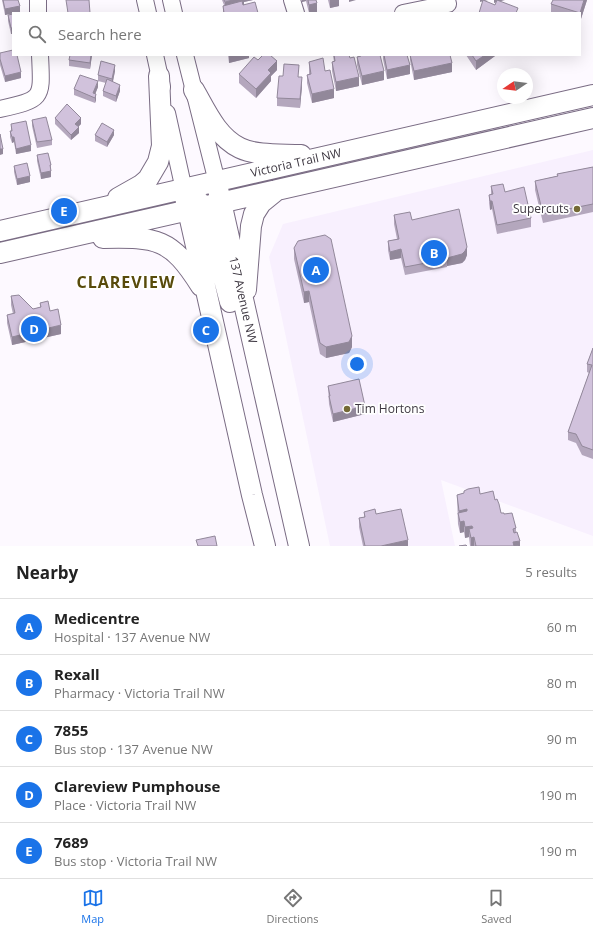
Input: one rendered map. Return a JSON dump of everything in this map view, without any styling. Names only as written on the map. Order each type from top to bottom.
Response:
[{"type":"main road","points":[[97,210],[148,179],[158,162],[162,146],[159,76]]},
{"type":"main road","points":[[194,90],[215,126],[231,143],[241,148],[267,154],[325,157]]},
{"type":"main road","name":"Victoria Trail NW","points":[[0,232],[593,95]]},
{"type":"main road","name":"Victoria Trail NW","points":[[0,253],[593,118]]},
{"type":"main road","name":"137 Avenue NW","points":[[217,182],[299,546]]},
{"type":"main road","points":[[245,310],[251,226],[254,214],[262,203],[279,189]]},
{"type":"main road","points":[[184,190],[199,199],[195,208],[208,296],[252,495],[265,546]]},
{"type":"main road","points":[[195,208],[275,441]]},
{"type":"main road","points":[[59,240],[136,238],[159,242],[172,249],[187,265],[208,296]]},
{"type":"street","points":[[38,0],[38,12]]},
{"type":"street","points":[[145,0],[148,12]]},
{"type":"street","points":[[171,0],[174,12]]},
{"type":"street","points":[[292,0],[296,12]]},
{"type":"street","points":[[407,12],[447,2]]},
{"type":"street","points":[[0,109],[26,103],[37,96],[41,84],[40,56]]},
{"type":"street","points":[[156,56],[159,76],[184,190]]},
{"type":"street","name":"137 Avenue NW","points":[[185,56],[217,182]]},
{"type":"shaded area","points":[[593,150],[593,536],[441,480],[455,546],[330,546],[269,257],[283,224]]},
{"type":"building","points":[[3,0],[18,0],[20,6],[5,9]]},
{"type":"building","points":[[66,0],[89,0],[90,12],[68,12]]},
{"type":"building","points":[[308,0],[316,0],[317,3],[309,5]]},
{"type":"building","points":[[483,0],[495,5],[497,0],[518,8],[516,12],[479,12]]},
{"type":"building","points":[[553,0],[584,0],[580,12],[551,4]]},
{"type":"building","points":[[242,1],[243,5],[255,2],[258,12],[224,12],[223,6]]},
{"type":"building","points":[[12,14],[12,28],[11,28],[8,15]]},
{"type":"building","points":[[12,50],[12,56],[17,56],[21,72],[5,76],[0,59],[0,53]]},
{"type":"building","points":[[70,56],[91,56],[90,63],[69,60]]},
{"type":"building","points":[[262,56],[271,56],[277,61],[268,70],[271,73],[256,89],[239,74],[254,57],[258,60]]},
{"type":"building","points":[[334,56],[349,56],[350,58],[354,57],[359,77],[336,82],[332,62],[335,61]]},
{"type":"building","points":[[380,56],[384,71],[362,76],[357,57]]},
{"type":"building","points":[[384,56],[407,56],[410,65],[387,70]]},
{"type":"building","points":[[410,56],[450,56],[452,63],[414,71]]},
{"type":"building","points":[[473,56],[484,56],[476,61]]},
{"type":"building","points":[[323,58],[325,71],[330,70],[334,89],[312,94],[307,75],[311,74],[309,62]]},
{"type":"building","points":[[101,61],[115,65],[112,79],[98,75]]},
{"type":"building","points":[[284,64],[299,65],[298,77],[302,77],[300,99],[277,98],[279,76],[283,76]]},
{"type":"building","points":[[80,75],[98,81],[93,93],[96,94],[95,98],[74,89]]},
{"type":"building","points":[[107,79],[120,85],[116,96],[103,91]]},
{"type":"building","points":[[67,104],[81,118],[75,124],[79,127],[71,135],[55,118]]},
{"type":"building","points":[[46,117],[52,140],[37,142],[32,120]]},
{"type":"building","points":[[26,121],[31,145],[16,149],[14,137],[12,137],[10,131],[12,131],[11,124]]},
{"type":"building","points":[[102,123],[114,130],[107,142],[95,135]]},
{"type":"building","points":[[0,134],[3,149],[0,149]]},
{"type":"building","points":[[48,153],[51,171],[41,173],[37,155]]},
{"type":"building","points":[[27,163],[30,176],[17,179],[14,166]]},
{"type":"building","points":[[593,167],[593,204],[543,214],[535,181],[558,176],[557,174]]},
{"type":"building","points":[[503,184],[505,192],[524,187],[531,218],[497,225],[492,201],[490,201],[489,195],[493,194],[491,186]]},
{"type":"building","points":[[459,209],[467,247],[462,254],[447,259],[405,267],[401,249],[390,252],[388,241],[399,239],[394,215],[410,212],[412,220]]},
{"type":"building","points":[[325,235],[331,239],[352,336],[349,342],[326,347],[320,343],[309,291],[304,292],[294,248],[298,241]]},
{"type":"building","points":[[19,295],[33,309],[41,307],[40,303],[48,301],[50,311],[58,309],[61,325],[12,337],[7,315],[15,313],[11,296]]},
{"type":"building","points":[[593,348],[593,450],[582,446],[576,434],[568,432],[592,365],[587,364]]},
{"type":"building","name":"Tim Hortons","points":[[359,379],[365,406],[333,414],[328,386]]},
{"type":"building","points":[[479,487],[480,494],[493,491],[501,513],[512,513],[516,528],[513,529],[514,533],[517,532],[520,541],[513,542],[514,546],[476,546],[474,537],[471,538],[469,529],[473,528],[472,526],[465,527],[464,521],[460,522],[458,513],[467,511],[467,509],[459,511],[457,495],[464,493],[464,491],[468,489]]},
{"type":"building","points":[[375,509],[376,514],[401,509],[408,540],[381,546],[365,546],[359,518],[365,517],[364,512]]},
{"type":"building","points":[[215,536],[217,546],[198,546],[196,540]]},
{"type":"place","name":"Supercuts","points":[[577,209]]},
{"type":"place","name":"7689","points":[[64,211]]},
{"type":"place","name":"Rexall","points":[[434,253]]},
{"type":"place","name":"Medicentre","points":[[316,270]]},
{"type":"place","name":"Clareview Pumphouse","points":[[34,329]]},
{"type":"place","name":"7855","points":[[206,330]]},
{"type":"place","name":"Tim Hortons","points":[[347,409]]},
{"type":"district","name":"CLAREVIEW","points":[[126,282]]}]
